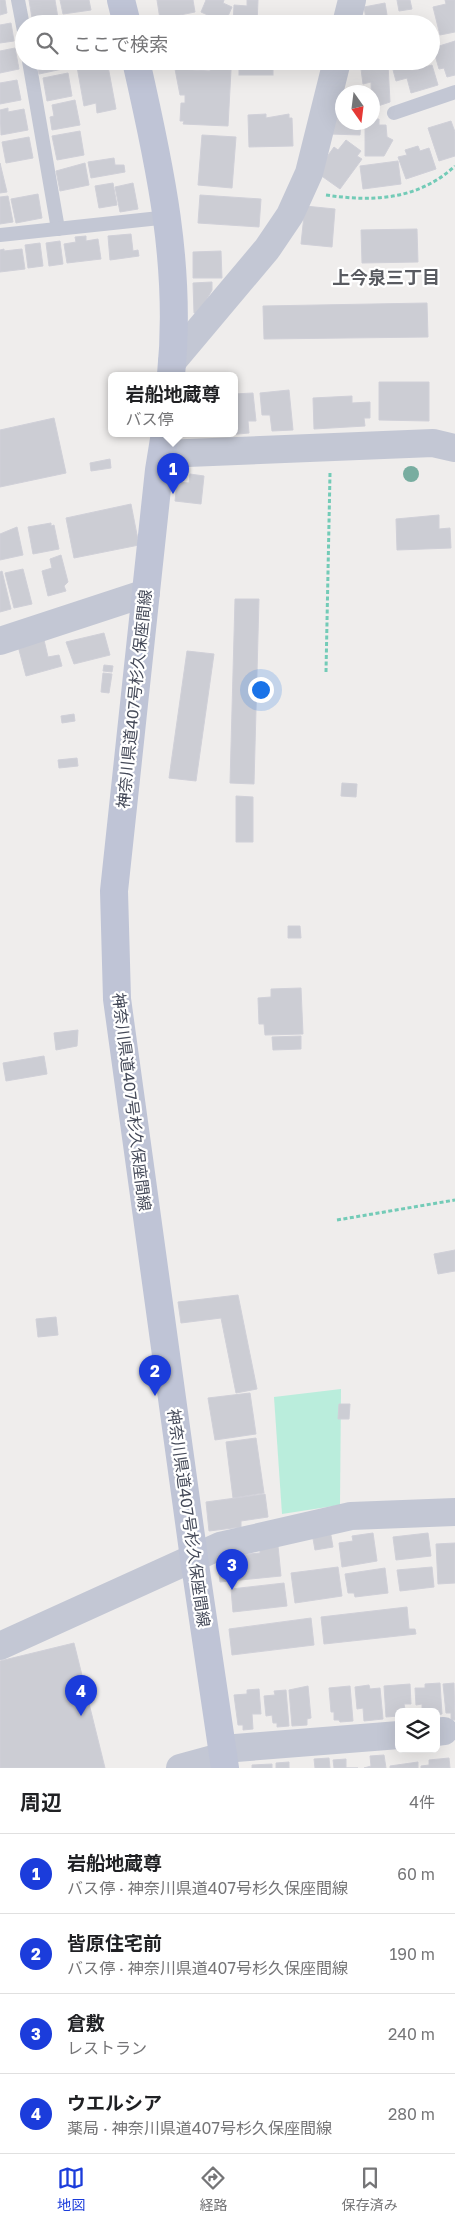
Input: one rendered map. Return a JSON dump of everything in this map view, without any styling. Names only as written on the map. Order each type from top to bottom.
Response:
[{"type":"main road","points":[[121,0],[125,15]]},
{"type":"main road","points":[[138,70],[159,162],[169,217],[172,289],[172,369]]},
{"type":"main road","name":"神奈川県道407号杉久保座間線","points":[[164,443],[159,470],[114,891],[117,998],[194,1558],[224,1758]]},
{"type":"street","points":[[348,15],[352,0]]},
{"type":"street","points":[[172,369],[267,250],[290,215],[309,172],[335,70]]},
{"type":"street","points":[[164,443],[331,447],[433,443],[455,448]]},
{"type":"street","points":[[0,641],[146,593]]},
{"type":"street","points":[[0,1646],[220,1546],[351,1516],[455,1512]]},
{"type":"street","points":[[180,1768],[224,1758],[395,1736]]},
{"type":"lane","points":[[18,0],[21,15]]},
{"type":"lane","points":[[31,70],[58,229]]},
{"type":"lane","points":[[394,113],[455,92]]},
{"type":"lane","points":[[0,235],[169,217]]},
{"type":"path","points":[[301,190],[357,200],[378,200],[400,195],[425,185],[447,173],[455,166]]},
{"type":"path","points":[[326,672],[331,447]]},
{"type":"path","points":[[337,1220],[455,1200]]},
{"type":"green space","points":[[341,1389],[340,1505],[282,1514],[274,1397]]},
{"type":"building","points":[[0,0],[5,0],[7,13],[0,15]]},
{"type":"building","points":[[29,0],[55,0],[58,15],[32,15]]},
{"type":"building","points":[[60,0],[89,0],[91,10],[63,14]]},
{"type":"building","points":[[157,0],[193,0],[195,12],[180,15],[159,15]]},
{"type":"building","points":[[206,0],[224,0],[223,3],[232,7],[228,15],[208,15],[201,12]]},
{"type":"building","points":[[247,0],[258,0],[257,15],[233,15],[234,5],[247,6]]},
{"type":"building","points":[[397,0],[410,0],[412,9],[399,11]]},
{"type":"building","points":[[445,0],[455,0],[455,32],[440,35],[440,15],[435,15],[433,7],[446,4]]},
{"type":"building","points":[[385,3],[387,15],[365,15],[364,7]]},
{"type":"building","points":[[11,23],[14,41],[0,43],[0,25]]},
{"type":"building","points":[[455,41],[455,75],[447,77],[444,68],[440,69],[440,46]]},
{"type":"building","points":[[15,48],[15,70],[0,73],[0,51]]},
{"type":"building","points":[[38,70],[58,70],[39,74]]},
{"type":"building","points":[[78,70],[109,70],[116,109],[97,113],[96,103],[84,106]]},
{"type":"building","points":[[175,70],[231,70],[228,126],[183,124],[184,121],[180,121],[181,103],[185,103],[185,95],[180,95]]},
{"type":"building","points":[[239,70],[273,70],[273,75],[239,75]]},
{"type":"building","points":[[361,70],[388,70],[390,102],[380,105],[380,85],[371,85],[371,82],[363,84]]},
{"type":"building","points":[[393,70],[434,70],[438,85],[411,93],[407,78],[396,81]]},
{"type":"building","points":[[68,73],[72,96],[47,101],[43,78]]},
{"type":"building","points":[[17,80],[21,100],[0,104],[0,83]]},
{"type":"building","points":[[75,100],[80,125],[52,130],[50,117],[54,116],[52,105]]},
{"type":"building","points":[[335,100],[335,130],[360,130],[360,135],[330,134]]},
{"type":"building","points":[[8,108],[8,112],[24,109],[28,130],[1,135],[0,110]]},
{"type":"building","points":[[266,114],[266,118],[289,114],[289,118],[292,118],[293,146],[249,147],[248,115]]},
{"type":"building","points":[[451,121],[455,132],[455,156],[439,161],[428,128]]},
{"type":"building","points":[[380,125],[386,125],[387,137],[393,140],[384,156],[365,156],[365,130],[380,130]]},
{"type":"building","points":[[80,131],[84,155],[57,160],[52,136]]},
{"type":"building","points":[[202,135],[236,137],[232,188],[198,185]]},
{"type":"building","points":[[29,137],[33,158],[6,163],[2,142]]},
{"type":"building","points":[[346,140],[361,151],[357,156],[362,159],[340,189],[316,172],[334,147],[338,150]]},
{"type":"building","points":[[418,146],[420,151],[429,148],[436,169],[406,179],[398,157],[407,155],[405,150]]},
{"type":"building","points":[[114,158],[115,165],[124,165],[125,172],[91,178],[88,162]]},
{"type":"building","points":[[398,161],[401,184],[363,189],[360,166]]},
{"type":"building","points":[[0,163],[7,192],[0,193]]},
{"type":"building","points":[[85,163],[89,185],[60,191],[56,171]]},
{"type":"building","points":[[113,183],[117,205],[99,208],[95,186]]},
{"type":"building","points":[[133,183],[138,209],[120,212],[115,187]]},
{"type":"building","points":[[38,194],[42,218],[16,223],[11,199]]},
{"type":"building","points":[[200,195],[261,199],[259,227],[198,223]]},
{"type":"building","points":[[8,196],[13,222],[0,224],[0,197]]},
{"type":"building","points":[[305,206],[335,209],[332,247],[301,244]]},
{"type":"building","points":[[417,229],[418,262],[362,263],[361,230]]},
{"type":"building","points":[[131,234],[133,251],[138,250],[139,256],[110,260],[108,236]]},
{"type":"building","points":[[86,236],[86,241],[98,239],[101,259],[67,263],[64,244],[76,242],[75,237]]},
{"type":"building","points":[[60,241],[63,264],[49,266],[46,243]]},
{"type":"building","points":[[40,243],[43,266],[28,268],[25,245]]},
{"type":"building","points":[[4,249],[4,251],[22,249],[25,269],[0,272],[0,250]]},
{"type":"building","points":[[221,251],[222,278],[193,278],[193,252]]},
{"type":"building","points":[[212,282],[212,290],[199,313],[194,313],[193,283]]},
{"type":"building","points":[[427,303],[428,337],[264,339],[263,306]]},
{"type":"building","points":[[379,382],[429,382],[429,421],[379,420]]},
{"type":"building","points":[[289,390],[293,430],[272,431],[270,415],[262,415],[260,393]]},
{"type":"building","points":[[253,393],[256,421],[248,421],[249,433],[238,434],[238,394]]},
{"type":"building","points":[[352,396],[352,403],[370,402],[370,418],[364,418],[365,426],[314,429],[313,398]]},
{"type":"building","points":[[54,418],[66,473],[0,487],[0,430]]},
{"type":"building","points":[[110,459],[111,468],[91,471],[90,463]]},
{"type":"building","points":[[177,468],[186,469],[184,480],[176,478]]},
{"type":"building","points":[[190,474],[204,476],[201,504],[175,501],[177,482],[189,483]]},
{"type":"building","points":[[131,504],[139,545],[74,558],[66,518]]},
{"type":"building","points":[[439,515],[439,529],[450,528],[451,548],[397,550],[396,519]]},
{"type":"building","points":[[51,523],[51,526],[54,525],[59,549],[33,554],[28,527]]},
{"type":"building","points":[[17,527],[23,555],[0,560],[0,534]]},
{"type":"building","points":[[61,555],[68,582],[64,586],[66,591],[48,596],[42,571],[52,568],[50,559]]},
{"type":"building","points":[[23,569],[32,604],[14,608],[5,573]]},
{"type":"building","points":[[2,571],[11,609],[0,612],[0,572]]},
{"type":"building","points":[[235,599],[259,599],[254,784],[230,783]]},
{"type":"building","points":[[104,633],[110,655],[74,664],[66,642]]},
{"type":"building","points":[[44,640],[48,657],[59,655],[62,666],[26,676],[18,646]]},
{"type":"building","points":[[187,651],[214,654],[196,781],[169,778]]},
{"type":"building","points":[[104,665],[113,666],[112,672],[103,671]]},
{"type":"building","points":[[103,673],[112,674],[109,693],[101,692]]},
{"type":"building","points":[[74,714],[75,721],[62,723],[61,716]]},
{"type":"building","points":[[77,758],[78,766],[59,768],[58,760]]},
{"type":"building","points":[[342,783],[357,784],[356,797],[341,796]]},
{"type":"building","points":[[236,796],[253,797],[253,842],[236,842]]},
{"type":"building","points":[[288,926],[300,926],[301,938],[288,938]]},
{"type":"building","points":[[301,988],[303,1034],[265,1035],[264,1024],[259,1024],[258,998],[271,997],[271,989]]},
{"type":"building","points":[[78,1030],[77,1046],[56,1050],[54,1033]]},
{"type":"building","points":[[301,1036],[301,1049],[273,1050],[272,1037]]},
{"type":"building","points":[[44,1056],[47,1074],[6,1081],[3,1063]]},
{"type":"building","points":[[455,1250],[455,1271],[438,1274],[434,1254]]},
{"type":"building","points":[[238,1295],[257,1389],[236,1393],[221,1318],[181,1323],[178,1302]]},
{"type":"building","points":[[56,1317],[58,1335],[38,1337],[36,1319]]},
{"type":"building","points":[[250,1393],[256,1434],[215,1440],[208,1398]]},
{"type":"building","points":[[339,1404],[350,1404],[349,1419],[338,1419]]},
{"type":"building","points":[[256,1438],[264,1493],[233,1498],[226,1442]]},
{"type":"building","points":[[265,1494],[268,1517],[241,1521],[241,1527],[209,1531],[206,1502]]},
{"type":"building","points":[[330,1530],[333,1547],[315,1550],[312,1533]]},
{"type":"building","points":[[373,1533],[377,1561],[342,1567],[339,1543],[353,1541],[352,1536]]},
{"type":"building","points":[[428,1533],[431,1556],[396,1560],[393,1537]]},
{"type":"building","points":[[455,1543],[455,1583],[438,1584],[436,1544]]},
{"type":"building","points":[[278,1546],[281,1576],[220,1582],[217,1557],[260,1553],[260,1548]]},
{"type":"building","points":[[338,1567],[342,1596],[295,1603],[291,1573]]},
{"type":"building","points":[[432,1567],[434,1587],[400,1591],[397,1570]]},
{"type":"building","points":[[385,1568],[388,1593],[355,1597],[354,1593],[348,1593],[345,1574]]},
{"type":"building","points":[[284,1583],[287,1606],[233,1612],[231,1589]]},
{"type":"building","points":[[407,1607],[409,1629],[415,1629],[416,1634],[324,1644],[321,1617]]},
{"type":"building","points":[[311,1618],[314,1645],[232,1655],[229,1629]]},
{"type":"building","points":[[74,1643],[105,1768],[0,1768],[0,1661]]},
{"type":"building","points":[[440,1683],[442,1714],[440,1714],[440,1708],[422,1708],[422,1704],[416,1705],[415,1688],[425,1688],[425,1684]]},
{"type":"building","points":[[454,1683],[455,1720],[451,1720],[451,1713],[446,1713],[443,1684]]},
{"type":"building","points":[[410,1684],[411,1704],[404,1704],[405,1708],[395,1708],[395,1716],[386,1717],[384,1686]]},
{"type":"building","points":[[369,1685],[370,1689],[380,1688],[383,1719],[364,1721],[363,1708],[357,1709],[355,1687]]},
{"type":"building","points":[[308,1686],[311,1718],[307,1719],[307,1725],[292,1726],[289,1690]]},
{"type":"building","points":[[350,1686],[353,1721],[340,1722],[339,1720],[334,1720],[334,1712],[331,1712],[329,1688]]},
{"type":"building","points":[[259,1689],[261,1714],[252,1714],[253,1729],[243,1730],[243,1725],[238,1725],[234,1695],[247,1694],[247,1690]]},
{"type":"building","points":[[286,1690],[289,1726],[277,1727],[277,1723],[273,1723],[272,1715],[266,1716],[264,1696],[275,1695],[274,1691]]},
{"type":"building","points":[[384,1755],[386,1768],[364,1768],[371,1766],[370,1756]]},
{"type":"building","points":[[329,1758],[330,1768],[315,1768],[314,1759]]},
{"type":"building","points":[[449,1758],[450,1768],[421,1768],[421,1766],[429,1765],[429,1760]]},
{"type":"building","points":[[346,1759],[346,1768],[334,1768],[333,1760]]},
{"type":"building","points":[[289,1762],[289,1768],[276,1768],[276,1763]]},
{"type":"building","points":[[418,1762],[418,1768],[390,1768],[390,1766]]},
{"type":"building","points":[[272,1764],[272,1768],[252,1768],[252,1765]]},
{"type":"place","name":"岩船地蔵尊","points":[[173,494]]},
{"type":"place","name":"皆原住宅前","points":[[155,1396]]},
{"type":"place","name":"倉敷","points":[[232,1590]]},
{"type":"place","name":"ウエルシア","points":[[81,1716]]},
{"type":"district","name":"上今泉三丁目","points":[[386,277]]}]
